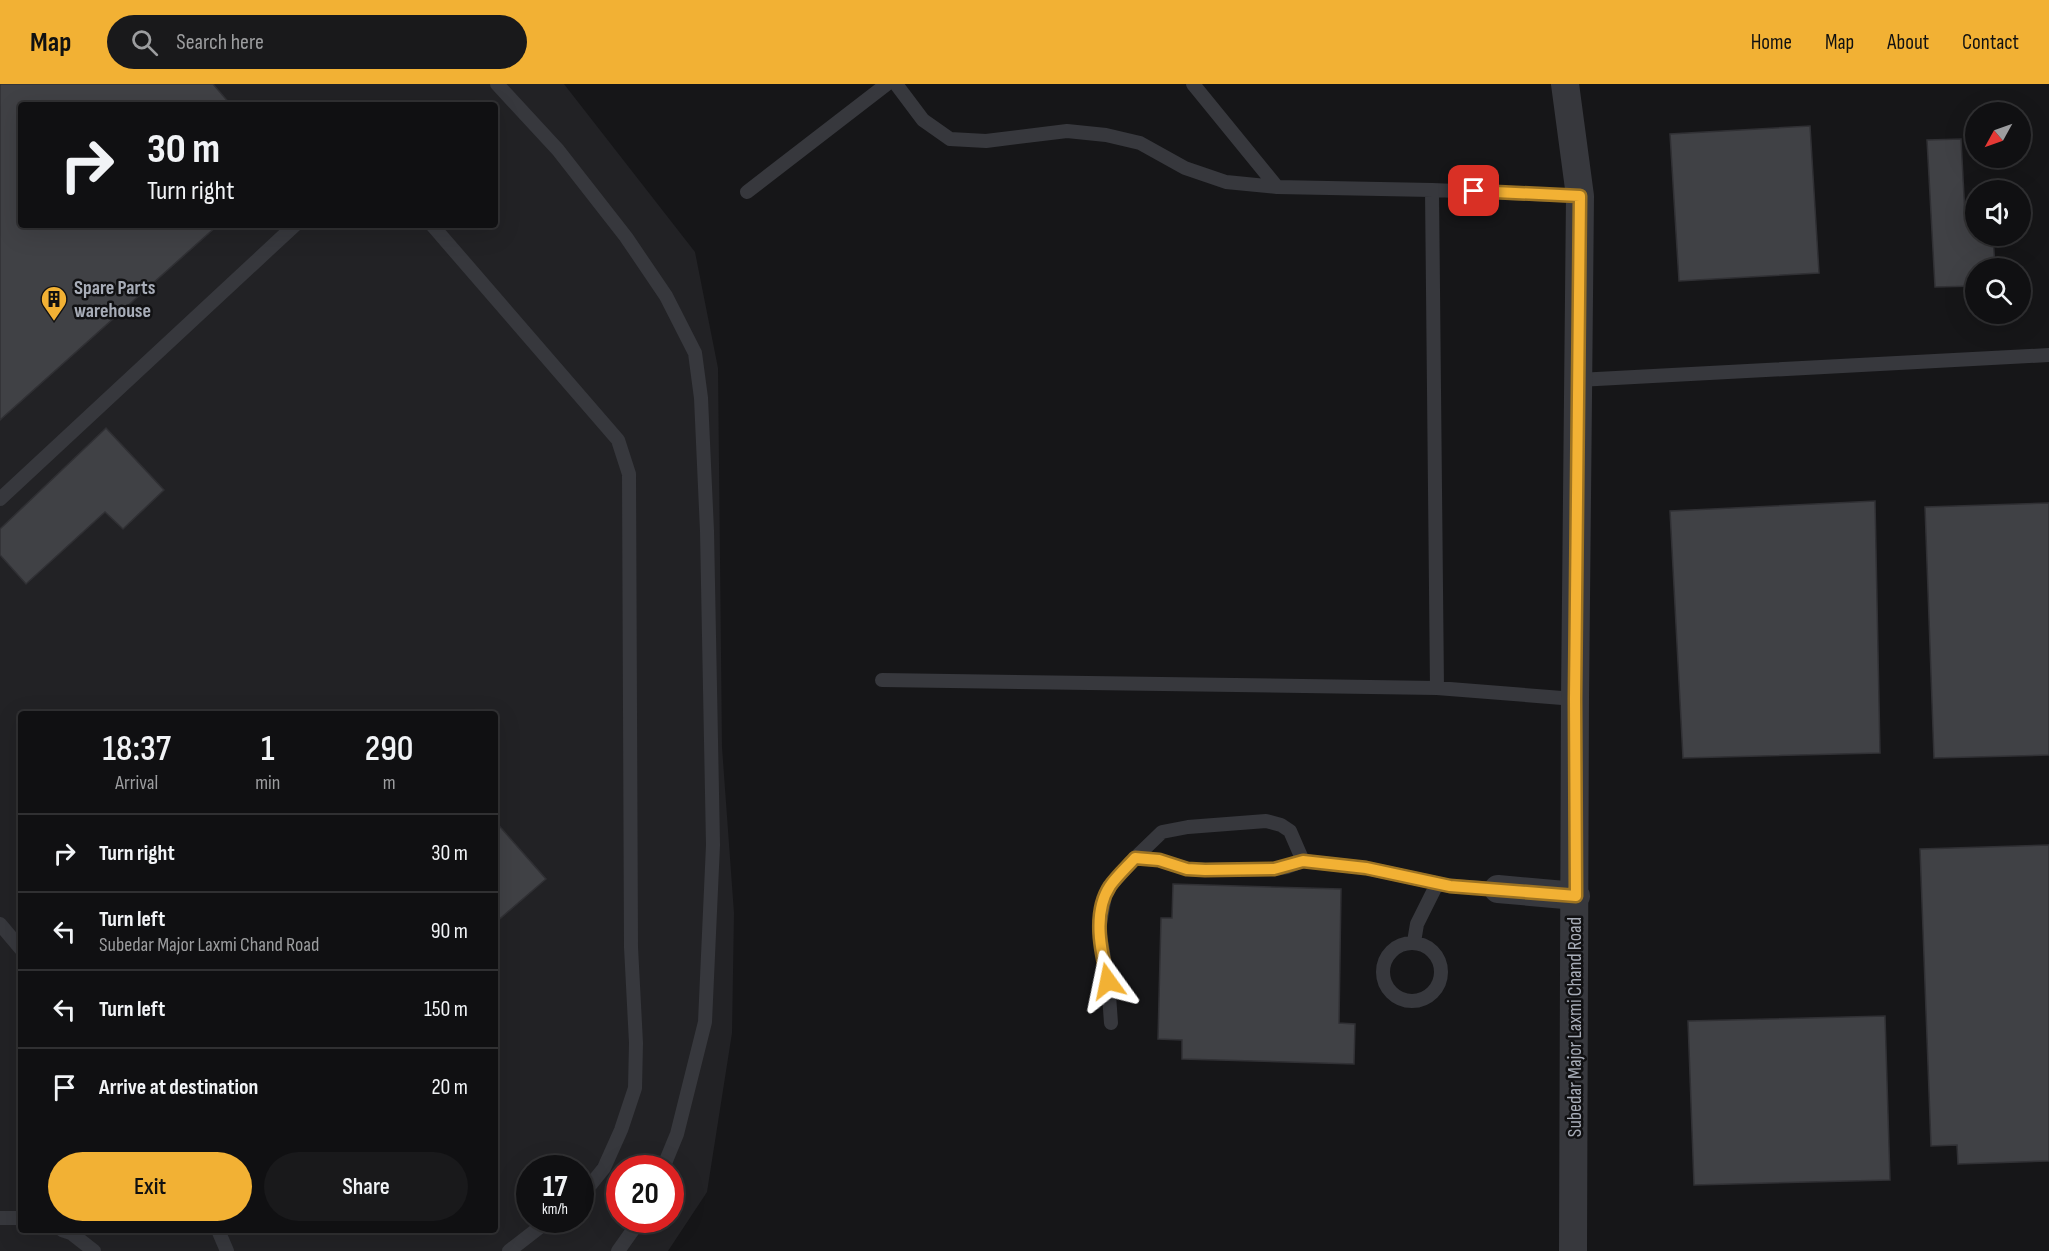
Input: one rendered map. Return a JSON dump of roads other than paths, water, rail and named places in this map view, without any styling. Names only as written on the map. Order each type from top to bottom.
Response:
[{"type":"street","name":"Subedar Major Laxmi Chand Road","points":[[1565,84],[1580,196],[1573,1251]]},
{"type":"street","points":[[1498,889],[1576,896]]},
{"type":"lane","points":[[497,84],[558,150],[626,237],[666,296],[695,353],[701,398],[707,531],[713,845],[705,1022],[677,1134],[668,1155]]},
{"type":"lane","points":[[747,192],[887,84]]},
{"type":"lane","points":[[896,84],[923,120],[951,139],[986,141],[1067,131],[1106,135],[1140,143],[1185,168],[1226,182],[1277,187],[1580,196]]},
{"type":"lane","points":[[1193,84],[1277,187]]},
{"type":"lane","points":[[1432,190],[1437,688]]},
{"type":"lane","points":[[0,499],[292,228]]},
{"type":"lane","points":[[435,228],[618,440],[630,474],[631,947],[636,1043],[635,1088],[621,1130],[604,1168],[594,1180]]},
{"type":"lane","points":[[1578,380],[2049,355]]},
{"type":"lane","points":[[882,681],[1437,688],[1575,699]]},
{"type":"lane","points":[[1111,1023],[1108,981],[1101,947],[1100,916],[1110,886],[1162,832],[1188,827],[1266,821],[1281,825],[1290,831],[1303,861]]},
{"type":"lane","points":[[1135,858],[1159,860],[1187,869],[1205,870],[1274,869],[1303,861],[1366,868],[1437,884],[1498,889]]},
{"type":"lane","points":[[1414,942],[1417,924],[1437,884]]},
{"type":"lane","points":[[0,924],[18,945]]},
{"type":"lane","points":[[1414,942],[1432,950],[1439,958],[1442,978],[1431,995],[1412,1001],[1402,1000],[1388,988],[1383,970],[1389,953],[1405,943],[1414,942]]},
{"type":"lane","points":[[0,1218],[18,1218]]},
{"type":"lane","points":[[71,1233],[94,1251]]},
{"type":"lane","points":[[219,1233],[227,1251]]},
{"type":"lane","points":[[509,1251],[532,1233]]},
{"type":"lane","points":[[618,1251],[631,1233]]},
{"type":"place","name":"Spare Parts warehouse","points":[[54,322]]}]
